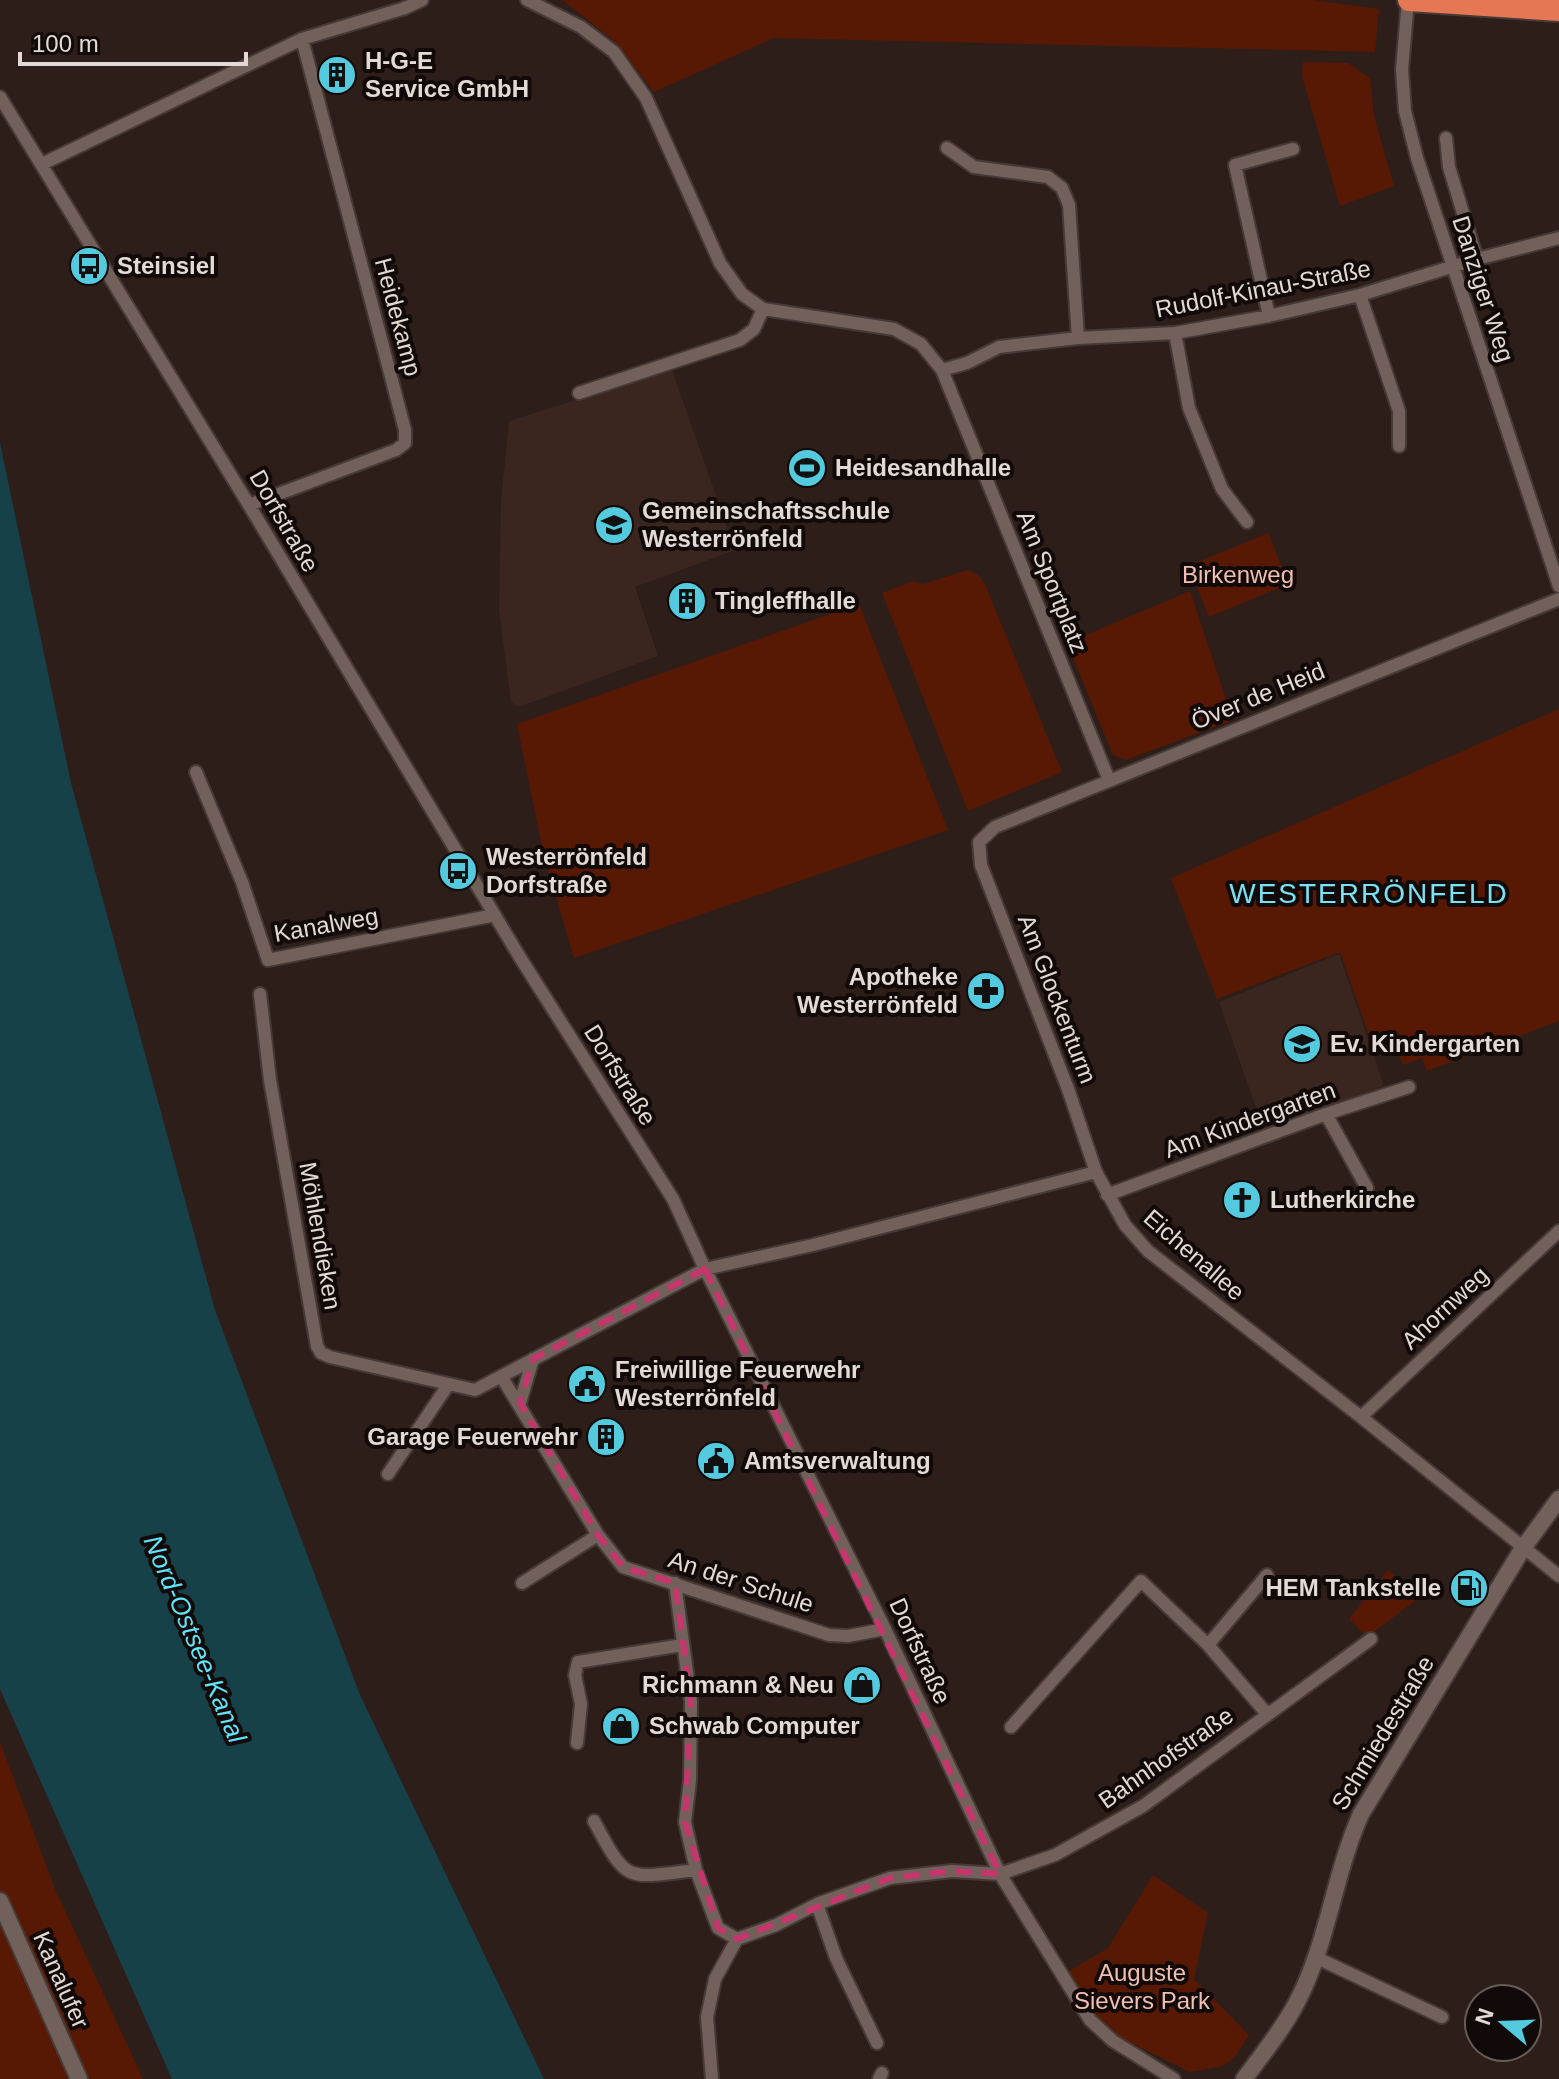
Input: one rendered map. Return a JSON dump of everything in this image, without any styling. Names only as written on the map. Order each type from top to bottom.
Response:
[{"type":"highway","points":[[1409,0],[1559,10]]},
{"type":"street","points":[[42,164],[302,39],[422,0]]},
{"type":"street","points":[[527,0],[581,27],[614,52],[646,98],[720,263],[742,294],[763,309],[754,329],[740,340],[579,393]]},
{"type":"street","name":"Danziger Weg","points":[[1409,0],[1404,42],[1405,111],[1451,267],[1559,586]]},
{"type":"street","name":"Heidekamp","points":[[249,505],[396,450],[405,443],[405,430],[302,39]]},
{"type":"street","name":"Dorfstraße","points":[[0,97],[495,915],[673,1199],[885,1629],[1000,1874],[1090,2020],[1113,2041],[1174,2079]]},
{"type":"street","points":[[1446,138],[1449,167],[1477,259]]},
{"type":"street","points":[[947,148],[974,167],[1048,177],[1062,188],[1069,205],[1078,338]]},
{"type":"street","points":[[1269,316],[1235,165],[1293,149]]},
{"type":"street","name":"Rudolf-Kinau-Straße","points":[[942,370],[967,363],[999,347],[1078,338],[1175,333],[1269,316],[1360,295],[1559,238]]},
{"type":"street","points":[[1360,295],[1399,411],[1399,446]]},
{"type":"street","name":"Am Sportplatz","points":[[763,309],[894,329],[921,344],[942,370],[1109,780]]},
{"type":"street","points":[[1175,333],[1189,408],[1222,489],[1247,522]]},
{"type":"street","name":"Över de Heid","points":[[979,842],[995,827],[1559,599]]},
{"type":"street","name":"Kanalweg","points":[[196,772],[242,882],[268,960],[495,915]]},
{"type":"street","name":"Am Glockenturm","points":[[979,842],[981,865],[1068,1089],[1096,1172]]},
{"type":"street","name":"Möhlendieken","points":[[260,994],[270,1080],[317,1346],[321,1353],[475,1390],[705,1269]]},
{"type":"street","name":"Am Kindergarten","points":[[1107,1195],[1326,1114],[1409,1087]]},
{"type":"street","points":[[1326,1114],[1367,1188]]},
{"type":"street","points":[[705,1269],[813,1245],[1096,1172]]},
{"type":"street","name":"Eichenallee","points":[[1096,1172],[1125,1225],[1148,1251],[1559,1576]]},
{"type":"street","name":"Ahornweg","points":[[1361,1417],[1559,1231]]},
{"type":"street","points":[[520,1403],[533,1359]]},
{"type":"street","name":"An der Schule","points":[[501,1376],[598,1535],[623,1567],[829,1635],[848,1636],[885,1629]]},
{"type":"street","points":[[388,1474],[448,1385]]},
{"type":"street","name":"Schmiedestraße","points":[[1244,2079],[1297,2002],[1315,1957],[1346,1847],[1361,1814],[1523,1548],[1559,1499]]},
{"type":"street","points":[[522,1583],[598,1535]]},
{"type":"street","points":[[1208,1645],[1267,1575]]},
{"type":"street","name":"Bahnhofstraße","points":[[1011,1727],[1141,1581],[1208,1645],[1267,1714]]},
{"type":"street","points":[[675,1583],[691,1702],[690,1780],[685,1822],[696,1870],[718,1928],[737,1939]]},
{"type":"street","name":"Bahnhofstraße","points":[[1000,1874],[1055,1855],[1143,1806],[1371,1639]]},
{"type":"street","points":[[577,1743],[581,1704],[575,1675],[578,1662],[682,1645]]},
{"type":"street","points":[[594,1821],[621,1868],[641,1876],[696,1870]]},
{"type":"street","points":[[712,2079],[707,2017],[715,1979],[737,1939],[776,1925],[817,1904],[890,1878],[952,1871],[1000,1874]]},
{"type":"street","name":"Kanalufer","points":[[0,1901],[79,2079]]},
{"type":"street","points":[[817,1904],[836,1958],[877,2043]]},
{"type":"street","points":[[1315,1957],[1442,2017]]},
{"type":"highlighted area","points":[[705,1269],[1000,1874],[952,1871],[890,1878],[737,1939],[718,1928],[685,1822],[691,1702],[675,1583],[623,1567],[598,1535],[520,1403],[533,1359]]},
{"type":"shaded area","name":"Gemeinschaftsschule Westerrönfeld","points":[[672,370],[735,550],[635,587],[658,656],[519,707],[511,702],[499,610],[501,501],[509,421]]},
{"type":"shaded area","name":"Ev. Kindergarten","points":[[1339,954],[1384,1086],[1264,1131],[1219,1002]]},
{"type":"green space","points":[[562,0],[1313,0],[1379,9],[1375,52],[774,38],[654,92],[613,40]]},
{"type":"green space","points":[[1303,62],[1348,63],[1370,78],[1374,116],[1394,186],[1340,206],[1302,76]]},
{"type":"green space","name":"Birkenweg","points":[[1268,533],[1289,584],[1209,617],[1188,566]]},
{"type":"green space","points":[[968,570],[984,582],[1062,772],[968,811],[882,593],[913,581],[923,584]]},
{"type":"green space","points":[[1190,591],[1233,720],[1126,760],[1113,755],[1067,643]]},
{"type":"green space","points":[[859,604],[948,830],[574,958],[544,856],[517,724]]},
{"type":"green space","points":[[1559,709],[1559,1021],[1427,1071],[1422,1058],[1403,1065],[1397,1048],[1376,1055],[1340,952],[1217,999],[1171,878]]},
{"type":"green space","points":[[1388,1570],[1420,1597],[1367,1637],[1349,1619]]},
{"type":"green space","points":[[0,1742],[55,1889],[143,2079],[0,2079]]},
{"type":"green space","name":"Auguste Sievers Park","points":[[1153,1875],[1208,1913],[1194,1979],[1249,2035],[1235,2057],[1223,2066],[1190,2072],[1121,2038],[1095,2014],[1069,1971],[1108,1948]]},
{"type":"water","name":"Nord-Ostsee-Kanal","points":[[0,443],[71,783],[215,1310],[360,1695],[544,2079],[172,2079],[0,1689]]},
{"type":"place","name":"H-G-E Service GmbH","points":[[337,75]]},
{"type":"place","name":"Steinsiel","points":[[89,266]]},
{"type":"place","name":"Heidesandhalle","points":[[807,468]]},
{"type":"place","name":"Gemeinschaftsschule Westerrönfeld","points":[[614,525]]},
{"type":"place","name":"Tingleffhalle","points":[[687,601]]},
{"type":"place","name":"Westerrönfeld Dorfstraße","points":[[458,871]]},
{"type":"place","name":"Apotheke Westerrönfeld","points":[[986,991]]},
{"type":"place","name":"Ev. Kindergarten","points":[[1302,1044]]},
{"type":"place","name":"Lutherkirche","points":[[1242,1200]]},
{"type":"place","name":"Freiwillige Feuerwehr Westerrönfeld","points":[[587,1384]]},
{"type":"place","name":"Garage Feuerwehr","points":[[606,1437]]},
{"type":"place","name":"Amtsverwaltung","points":[[716,1461]]},
{"type":"place","name":"HEM Tankstelle","points":[[1469,1588]]},
{"type":"place","name":"Richmann & Neu","points":[[862,1685]]},
{"type":"place","name":"Schwab Computer","points":[[621,1726]]},
{"type":"district","name":"WESTERRÖNFELD","points":[[1369,893]]}]
